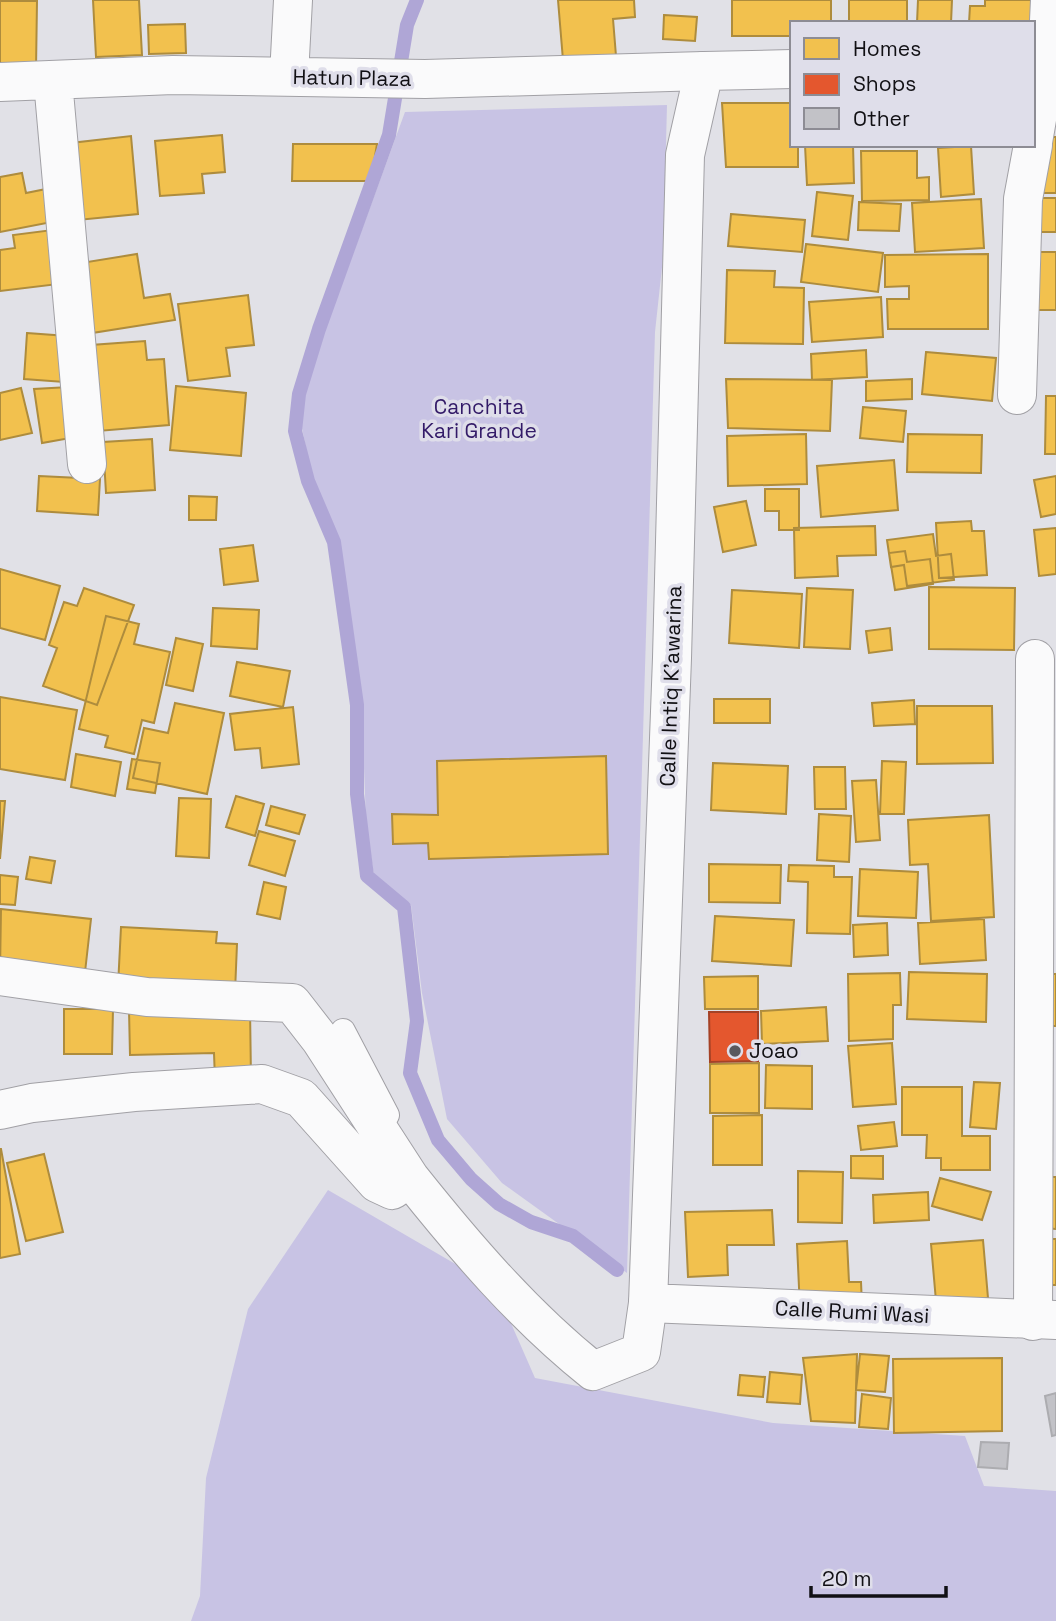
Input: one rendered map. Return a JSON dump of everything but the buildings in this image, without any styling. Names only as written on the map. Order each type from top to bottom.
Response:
[{"type":"street","points":[[289,76],[293,0]]},
{"type":"street","points":[[1035,131],[1046,62],[1050,0]]},
{"type":"street","name":"Hatun Plaza","points":[[0,82],[173,75],[425,79],[790,69]]},
{"type":"street","name":"Calle Intiq K'awarina","points":[[410,1178],[460,1241],[562,1347],[593,1371],[641,1352],[648,1303],[672,658],[685,155],[704,71]]},
{"type":"street","points":[[53,81],[87,464]]},
{"type":"street","points":[[1017,395],[1023,199],[1032,147]]},
{"type":"street","points":[[1035,659],[1045,1320]]},
{"type":"street","points":[[0,976],[147,998],[292,1003],[320,1039],[410,1178],[392,1190],[377,1183],[301,1097],[262,1084],[32,1102],[0,1110]]},
{"type":"street","name":"Calle Rumi Wasi","points":[[648,1303],[1045,1320]]},
{"type":"lane","points":[[343,1031],[389,1118],[410,1178]]},
{"type":"green space","name":"Canchita Kari Grande","points":[[667,105],[663,258],[655,332],[627,1273],[502,1183],[447,1119],[422,993],[411,905],[375,884],[366,820],[362,716],[336,545],[314,486],[299,414],[310,371],[405,112]]},
{"type":"green space","points":[[328,1190],[495,1287],[535,1378],[773,1423],[965,1436],[984,1486],[1056,1491],[1056,1621],[191,1621],[200,1596],[206,1478],[248,1309]]},
{"type":"waterway","points":[[417,0],[407,25],[389,135],[319,329],[299,394],[295,431],[308,481],[334,542],[357,705],[357,794],[367,876],[404,907],[417,1021],[410,1073],[438,1140],[471,1179],[499,1204],[531,1222],[573,1236],[617,1270]]},
{"type":"place","name":"Joao","points":[[735,1051]]}]
